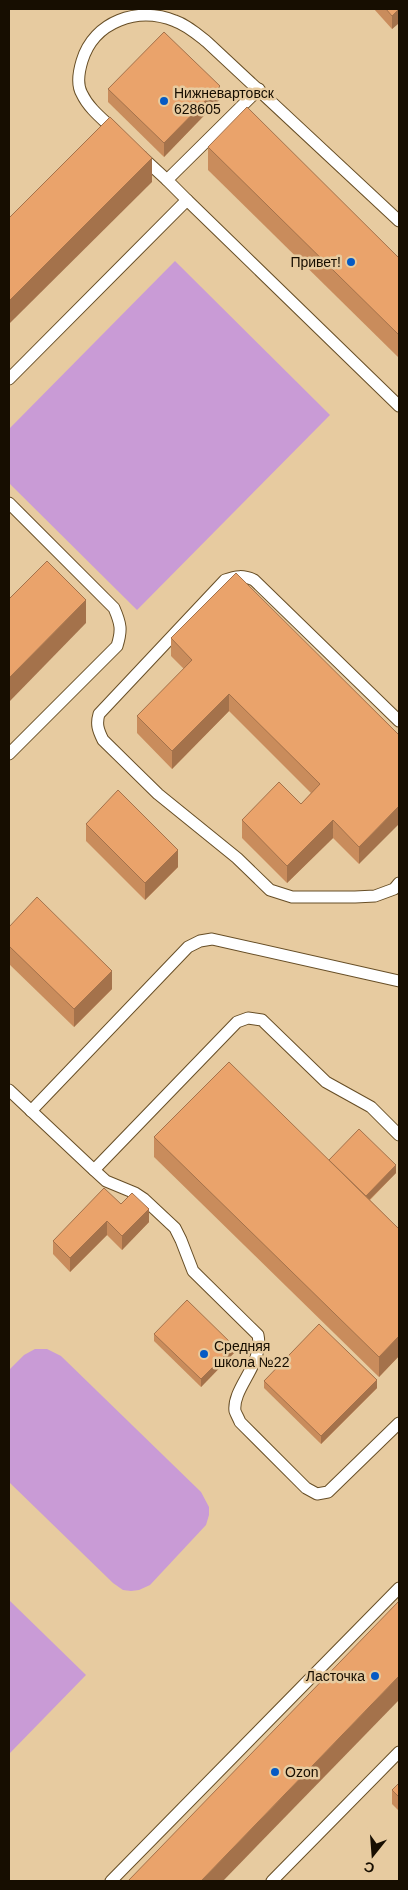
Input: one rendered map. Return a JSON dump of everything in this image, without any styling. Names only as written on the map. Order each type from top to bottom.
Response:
[{"type":"lane","points":[[399,221],[208,42],[175,20],[140,14],[119,13],[94,37],[85,51],[78,80],[81,93],[92,108],[399,406]]},
{"type":"lane","points":[[167,180],[259,89]]},
{"type":"lane","points":[[9,379],[187,200]]},
{"type":"lane","points":[[9,503],[114,608],[120,620],[121,633],[117,646],[9,754]]},
{"type":"lane","points":[[399,722],[254,580],[245,576],[235,576],[225,580],[99,714],[97,721],[98,731],[102,740],[158,794],[237,858],[270,890],[292,897],[375,896],[394,888],[399,883]]},
{"type":"lane","points":[[31,1111],[188,947],[200,941],[212,939],[399,982]]},
{"type":"lane","points":[[94,1170],[237,1022],[248,1018],[262,1020],[326,1082],[371,1107],[399,1135]]},
{"type":"lane","points":[[9,1090],[106,1181],[135,1193],[144,1199],[175,1228],[193,1272],[258,1335],[259,1351],[236,1401],[235,1412],[240,1422],[306,1488],[317,1494],[328,1492],[399,1423]]},
{"type":"lane","points":[[111,1881],[399,1588]]},
{"type":"lane","points":[[272,1881],[399,1752]]},
{"type":"shaded area","points":[[175,261],[330,415],[137,610],[9,483],[9,429]]},
{"type":"shaded area","points":[[35,1349],[47,1349],[61,1356],[201,1492],[209,1507],[206,1525],[150,1585],[131,1591],[123,1590],[113,1583],[9,1482],[9,1370],[24,1355]]},
{"type":"shaded area","points":[[9,1600],[86,1675],[9,1754]]},
{"type":"building","points":[[386,9],[399,9],[392,16]]},
{"type":"building","name":"Нижневартовск 628605","points":[[164,32],[220,86],[164,143],[108,89]]},
{"type":"building","points":[[247,107],[399,258],[399,335],[208,147]]},
{"type":"building","points":[[110,117],[152,158],[9,301],[9,218]]},
{"type":"building","points":[[47,561],[86,600],[9,678],[9,599]]},
{"type":"building","points":[[236,573],[399,735],[399,806],[359,847],[333,820],[287,866],[242,820],[279,782],[301,804],[320,784],[229,694],[172,751],[137,716],[192,660],[171,638]]},
{"type":"building","points":[[118,790],[178,850],[145,883],[86,824]]},
{"type":"building","points":[[37,897],[112,971],[74,1009],[9,946],[9,927]]},
{"type":"building","points":[[229,1062],[399,1229],[399,1336],[379,1357],[154,1137]]},
{"type":"building","points":[[359,1129],[396,1165],[366,1196],[329,1160]]},
{"type":"building","points":[[104,1188],[121,1204],[132,1193],[149,1209],[122,1236],[107,1221],[70,1258],[53,1241]]},
{"type":"building","points":[[187,1300],[234,1346],[201,1379],[154,1334]]},
{"type":"building","points":[[319,1324],[377,1380],[321,1436],[264,1381]]},
{"type":"building","points":[[399,1601],[399,1676],[201,1881],[128,1881]]},
{"type":"building","points":[[399,1783],[399,1797],[392,1790]]},
{"type":"place","name":"Нижневартовск 628605","points":[[164,101]]},
{"type":"place","name":"Привет!","points":[[351,262]]},
{"type":"place","name":"Средняя школа №22","points":[[204,1354]]},
{"type":"place","name":"Ласточка","points":[[375,1676]]},
{"type":"place","name":"Ozon","points":[[275,1772]]}]
